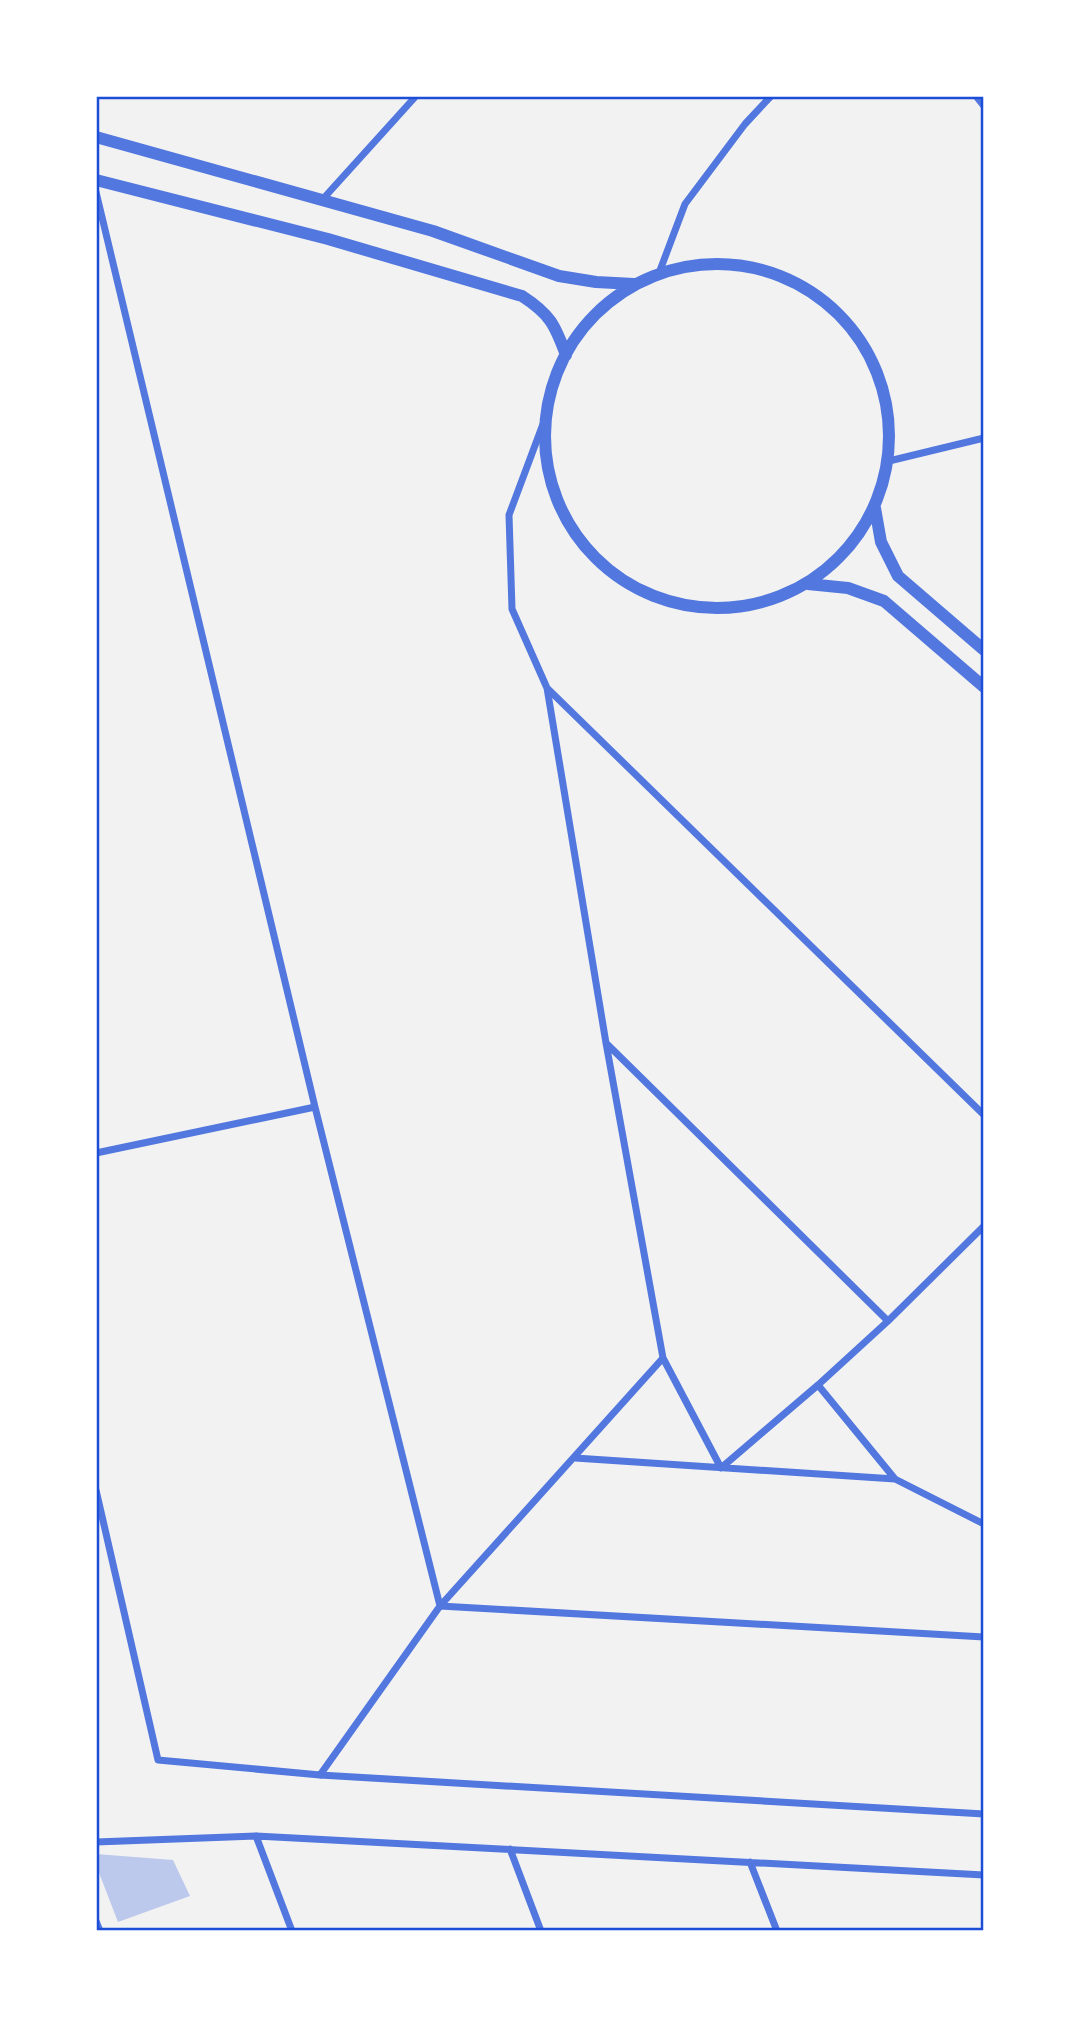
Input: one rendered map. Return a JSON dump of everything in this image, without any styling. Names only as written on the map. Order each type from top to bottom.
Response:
[{"type":"street","points":[[322,200],[416,96]]},
{"type":"street","points":[[659,273],[685,204],[745,124],[771,96]]},
{"type":"street","points":[[976,96],[984,106]]},
{"type":"street","points":[[96,138],[433,231],[559,276],[634,284]]},
{"type":"street","points":[[96,180],[328,239],[522,296],[541,309],[555,327],[566,355]]},
{"type":"street","points":[[96,192],[315,1107],[440,1606]]},
{"type":"street","points":[[543,424],[547,478],[568,527],[604,568],[651,597],[704,609],[758,604],[808,584],[847,551],[875,508],[884,485],[889,461],[889,411],[874,363],[846,320],[807,288],[760,269],[709,264],[659,273],[634,284],[607,302],[583,325],[550,387],[543,424],[509,516],[512,609],[547,688],[606,1043],[663,1358],[721,1468]]},
{"type":"street","points":[[889,461],[984,438]]},
{"type":"street","points":[[875,508],[881,542],[898,576],[984,650]]},
{"type":"street","points":[[808,584],[848,588],[884,601],[984,687]]},
{"type":"street","points":[[547,688],[984,1115]]},
{"type":"street","points":[[606,1043],[888,1321]]},
{"type":"street","points":[[96,1153],[315,1107]]},
{"type":"street","points":[[721,1468],[888,1321],[983,1227]]},
{"type":"street","points":[[320,1775],[440,1606],[663,1358]]},
{"type":"street","points":[[818,1385],[895,1479]]},
{"type":"street","points":[[575,1458],[895,1479],[984,1524]]},
{"type":"street","points":[[96,1490],[158,1760],[320,1775],[984,1814]]},
{"type":"street","points":[[440,1606],[984,1637]]},
{"type":"street","points":[[96,1842],[256,1836],[984,1875]]},
{"type":"street","points":[[256,1836],[292,1931]]},
{"type":"street","points":[[510,1849],[541,1931]]},
{"type":"street","points":[[750,1863],[778,1931]]},
{"type":"street","points":[[96,1921],[100,1931]]},
{"type":"building","points":[[96,1854],[173,1860],[190,1896],[118,1922],[96,1865]]}]
